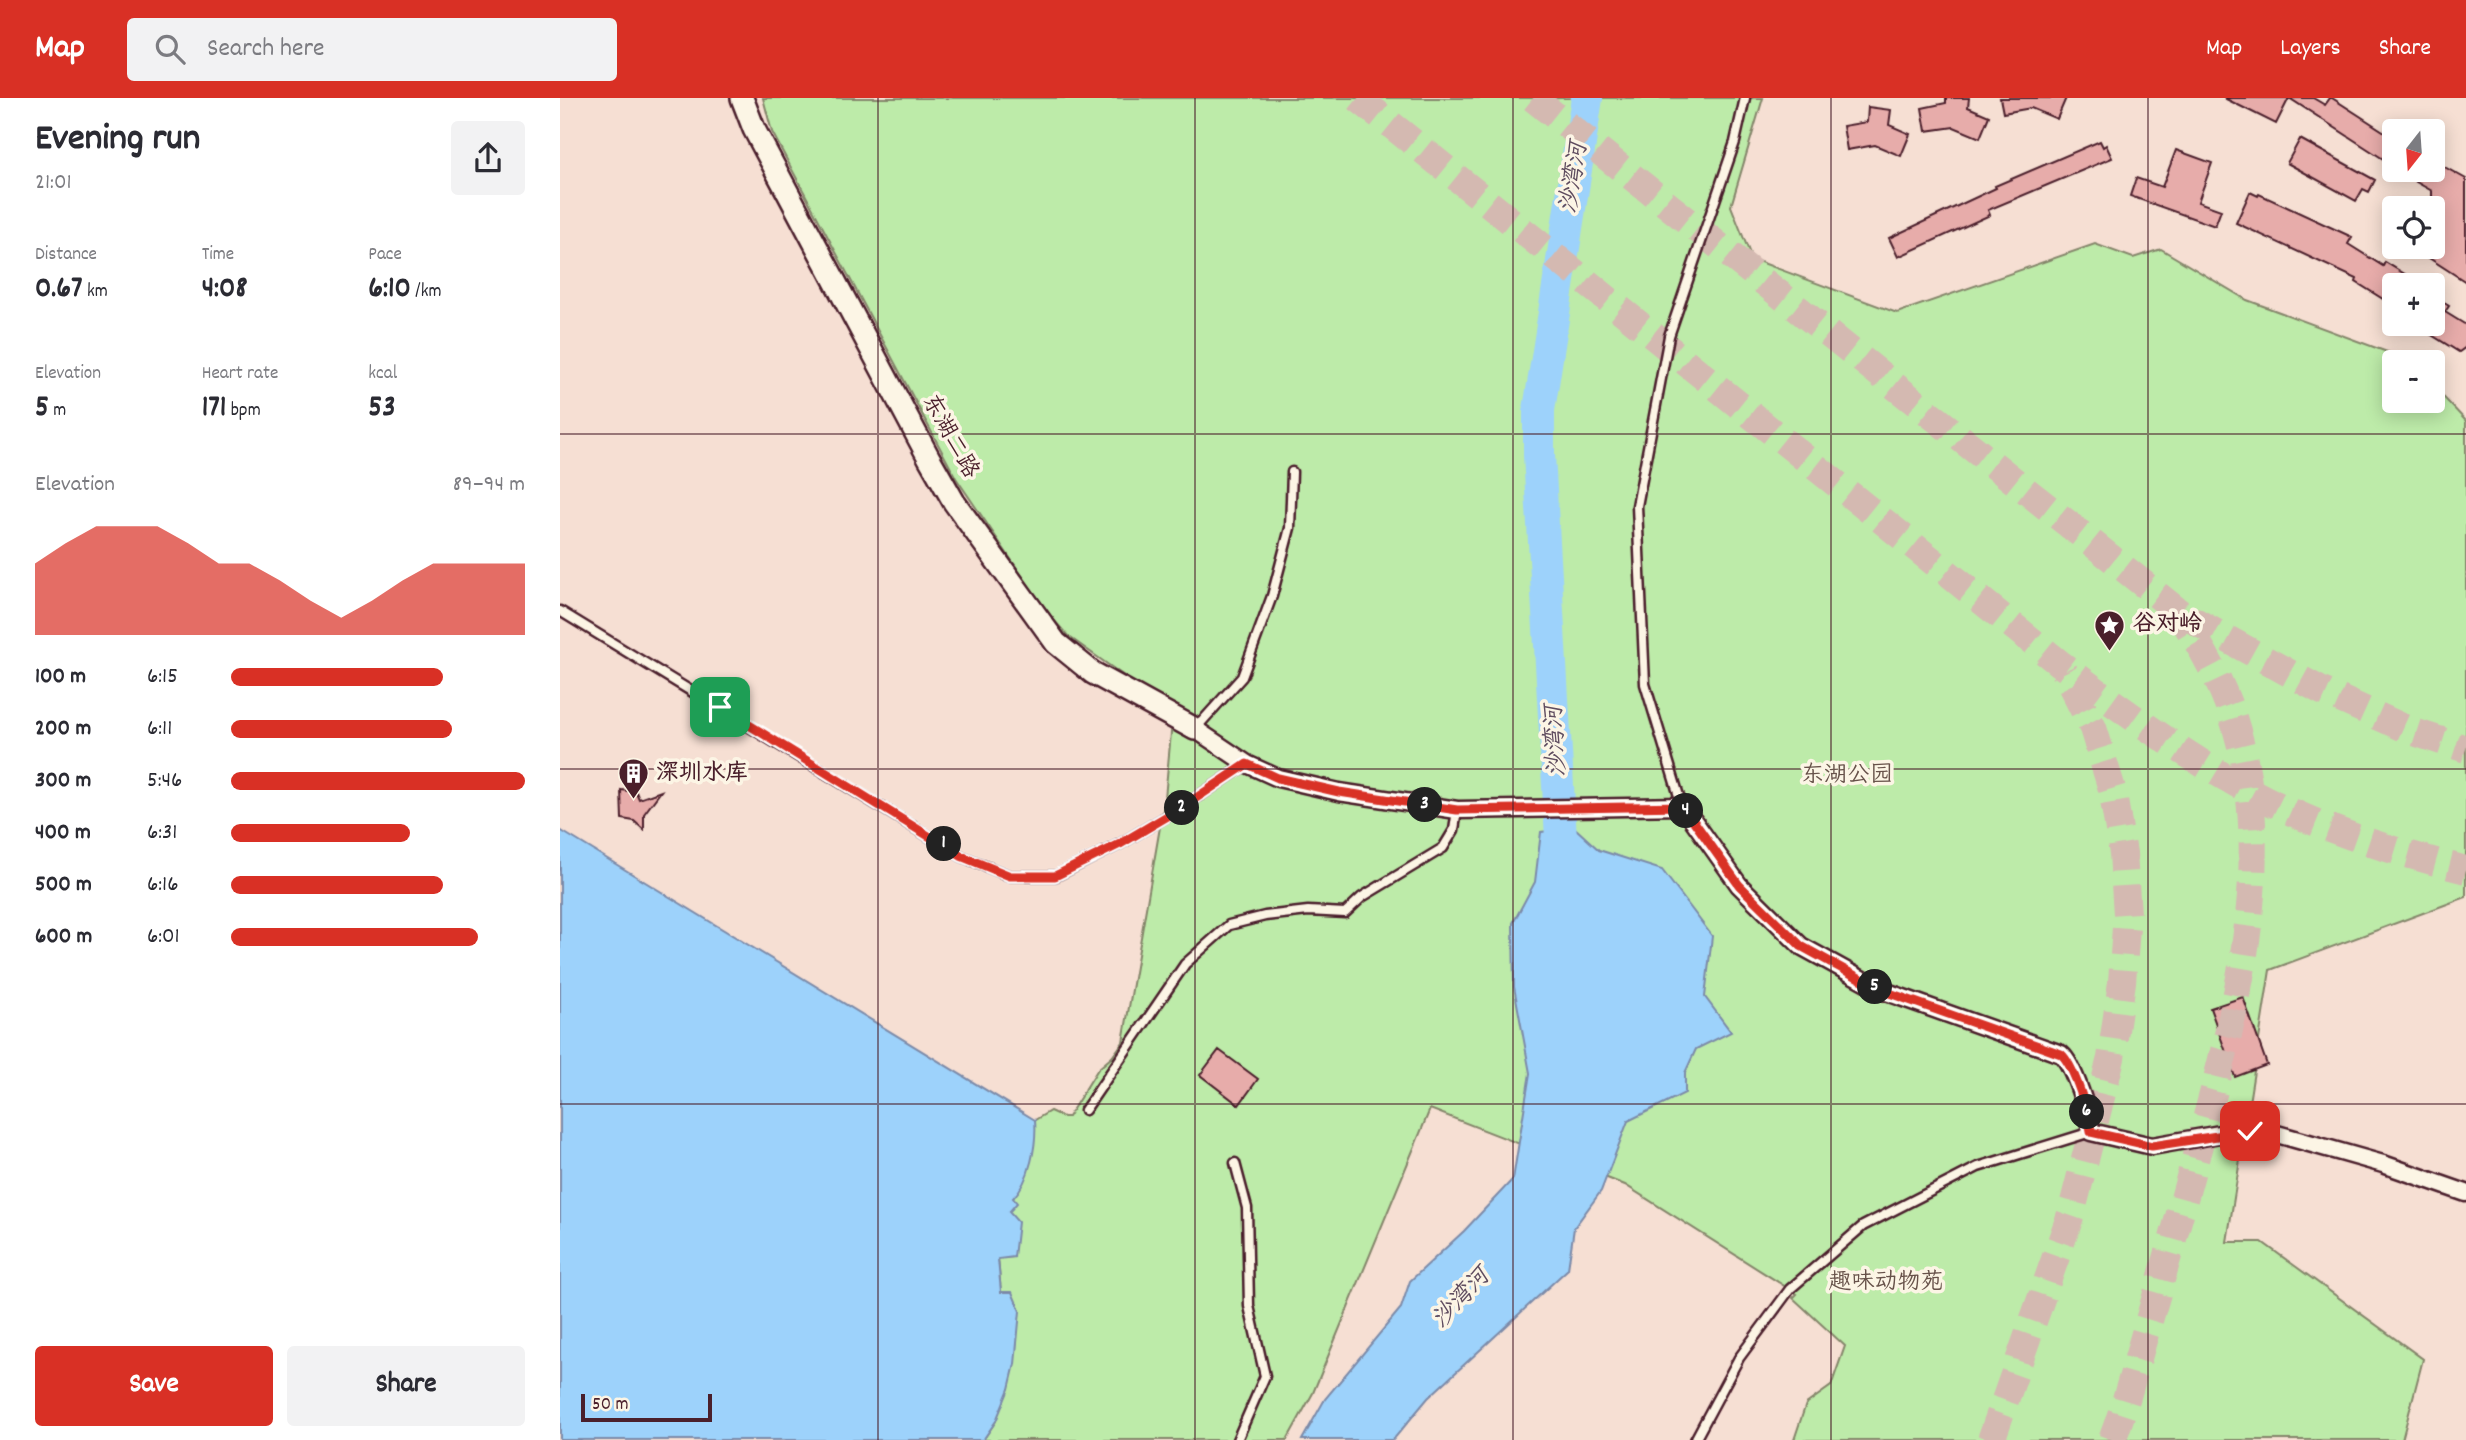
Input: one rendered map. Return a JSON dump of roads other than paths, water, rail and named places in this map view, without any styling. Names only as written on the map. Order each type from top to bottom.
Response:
[{"type":"street","name":"东湖二路","points":[[742,98],[754,129],[929,458],[954,502],[1021,597],[1056,643],[1093,673],[1195,729]]},
{"type":"street","points":[[1195,729],[1247,764],[1278,778],[1339,792],[1457,810],[1683,806],[1739,885],[1801,946],[1881,990],[2061,1054],[2072,1069],[2090,1119],[2091,1132],[2152,1146],[2220,1134],[2270,1132],[2384,1164],[2464,1191]]},
{"type":"lane","points":[[1683,806],[1645,684],[1637,506],[1669,336],[1735,142],[1745,98]]},
{"type":"lane","points":[[1195,729],[1242,677],[1272,596],[1290,528],[1292,472]]},
{"type":"lane","points":[[560,611],[961,856],[1010,876],[1055,876],[1120,844],[1247,764]]},
{"type":"lane","points":[[1085,1110],[1185,964],[1229,925],[1265,916],[1308,911],[1345,913],[1362,897],[1443,848],[1454,830],[1457,810]]},
{"type":"lane","points":[[1695,1440],[1739,1358],[1790,1289],[1863,1226],[1978,1167],[2091,1132]]},
{"type":"lane","points":[[1235,1163],[1247,1208],[1249,1306],[1265,1376],[1237,1440]]},
{"type":"water","points":[[1575,828],[1599,850],[1662,870],[1712,936],[1705,997],[1731,1032],[1696,1049],[1685,1073],[1685,1093],[1628,1121],[1601,1191],[1574,1228],[1568,1269],[1428,1398],[1393,1440],[1302,1440],[1325,1399],[1401,1308],[1410,1281],[1464,1231],[1513,1179],[1530,1073],[1514,987],[1513,923],[1535,882],[1541,832]]},
{"type":"water","points":[[560,830],[1035,1120],[1031,1162],[1024,1182],[1013,1198],[1017,1203],[1009,1212],[1018,1222],[1014,1257],[998,1259],[1001,1292],[1012,1292],[1020,1311],[1015,1364],[1009,1389],[996,1421],[983,1440],[560,1440]]},
{"type":"waterway","name":"沙湾河","points":[[1563,873],[1539,455],[1539,410],[1587,98]]},
{"type":"tunnel","points":[[1358,98],[2059,663],[2160,736],[2231,780],[2305,818],[2373,844],[2466,870]]},
{"type":"tunnel","points":[[1533,98],[2180,613],[2322,691],[2411,731],[2466,749]]},
{"type":"tunnel","points":[[2112,1440],[2166,1263],[2220,1066],[2245,947],[2252,886],[2252,826],[2245,767],[2230,709],[2208,661],[2181,616]]},
{"type":"tunnel","points":[[1991,1440],[2071,1214],[2111,1058],[2122,982],[2127,914],[2123,853],[2112,789],[2093,728],[2064,671]]},
{"type":"place","name":"谷对岭","points":[[2110,652]]},
{"type":"place","name":"深圳水库","points":[[633,801]]},
{"type":"park label","name":"东湖公园","points":[[1847,776]]},
{"type":"park label","name":"趣味动物苑","points":[[1886,1283]]}]
